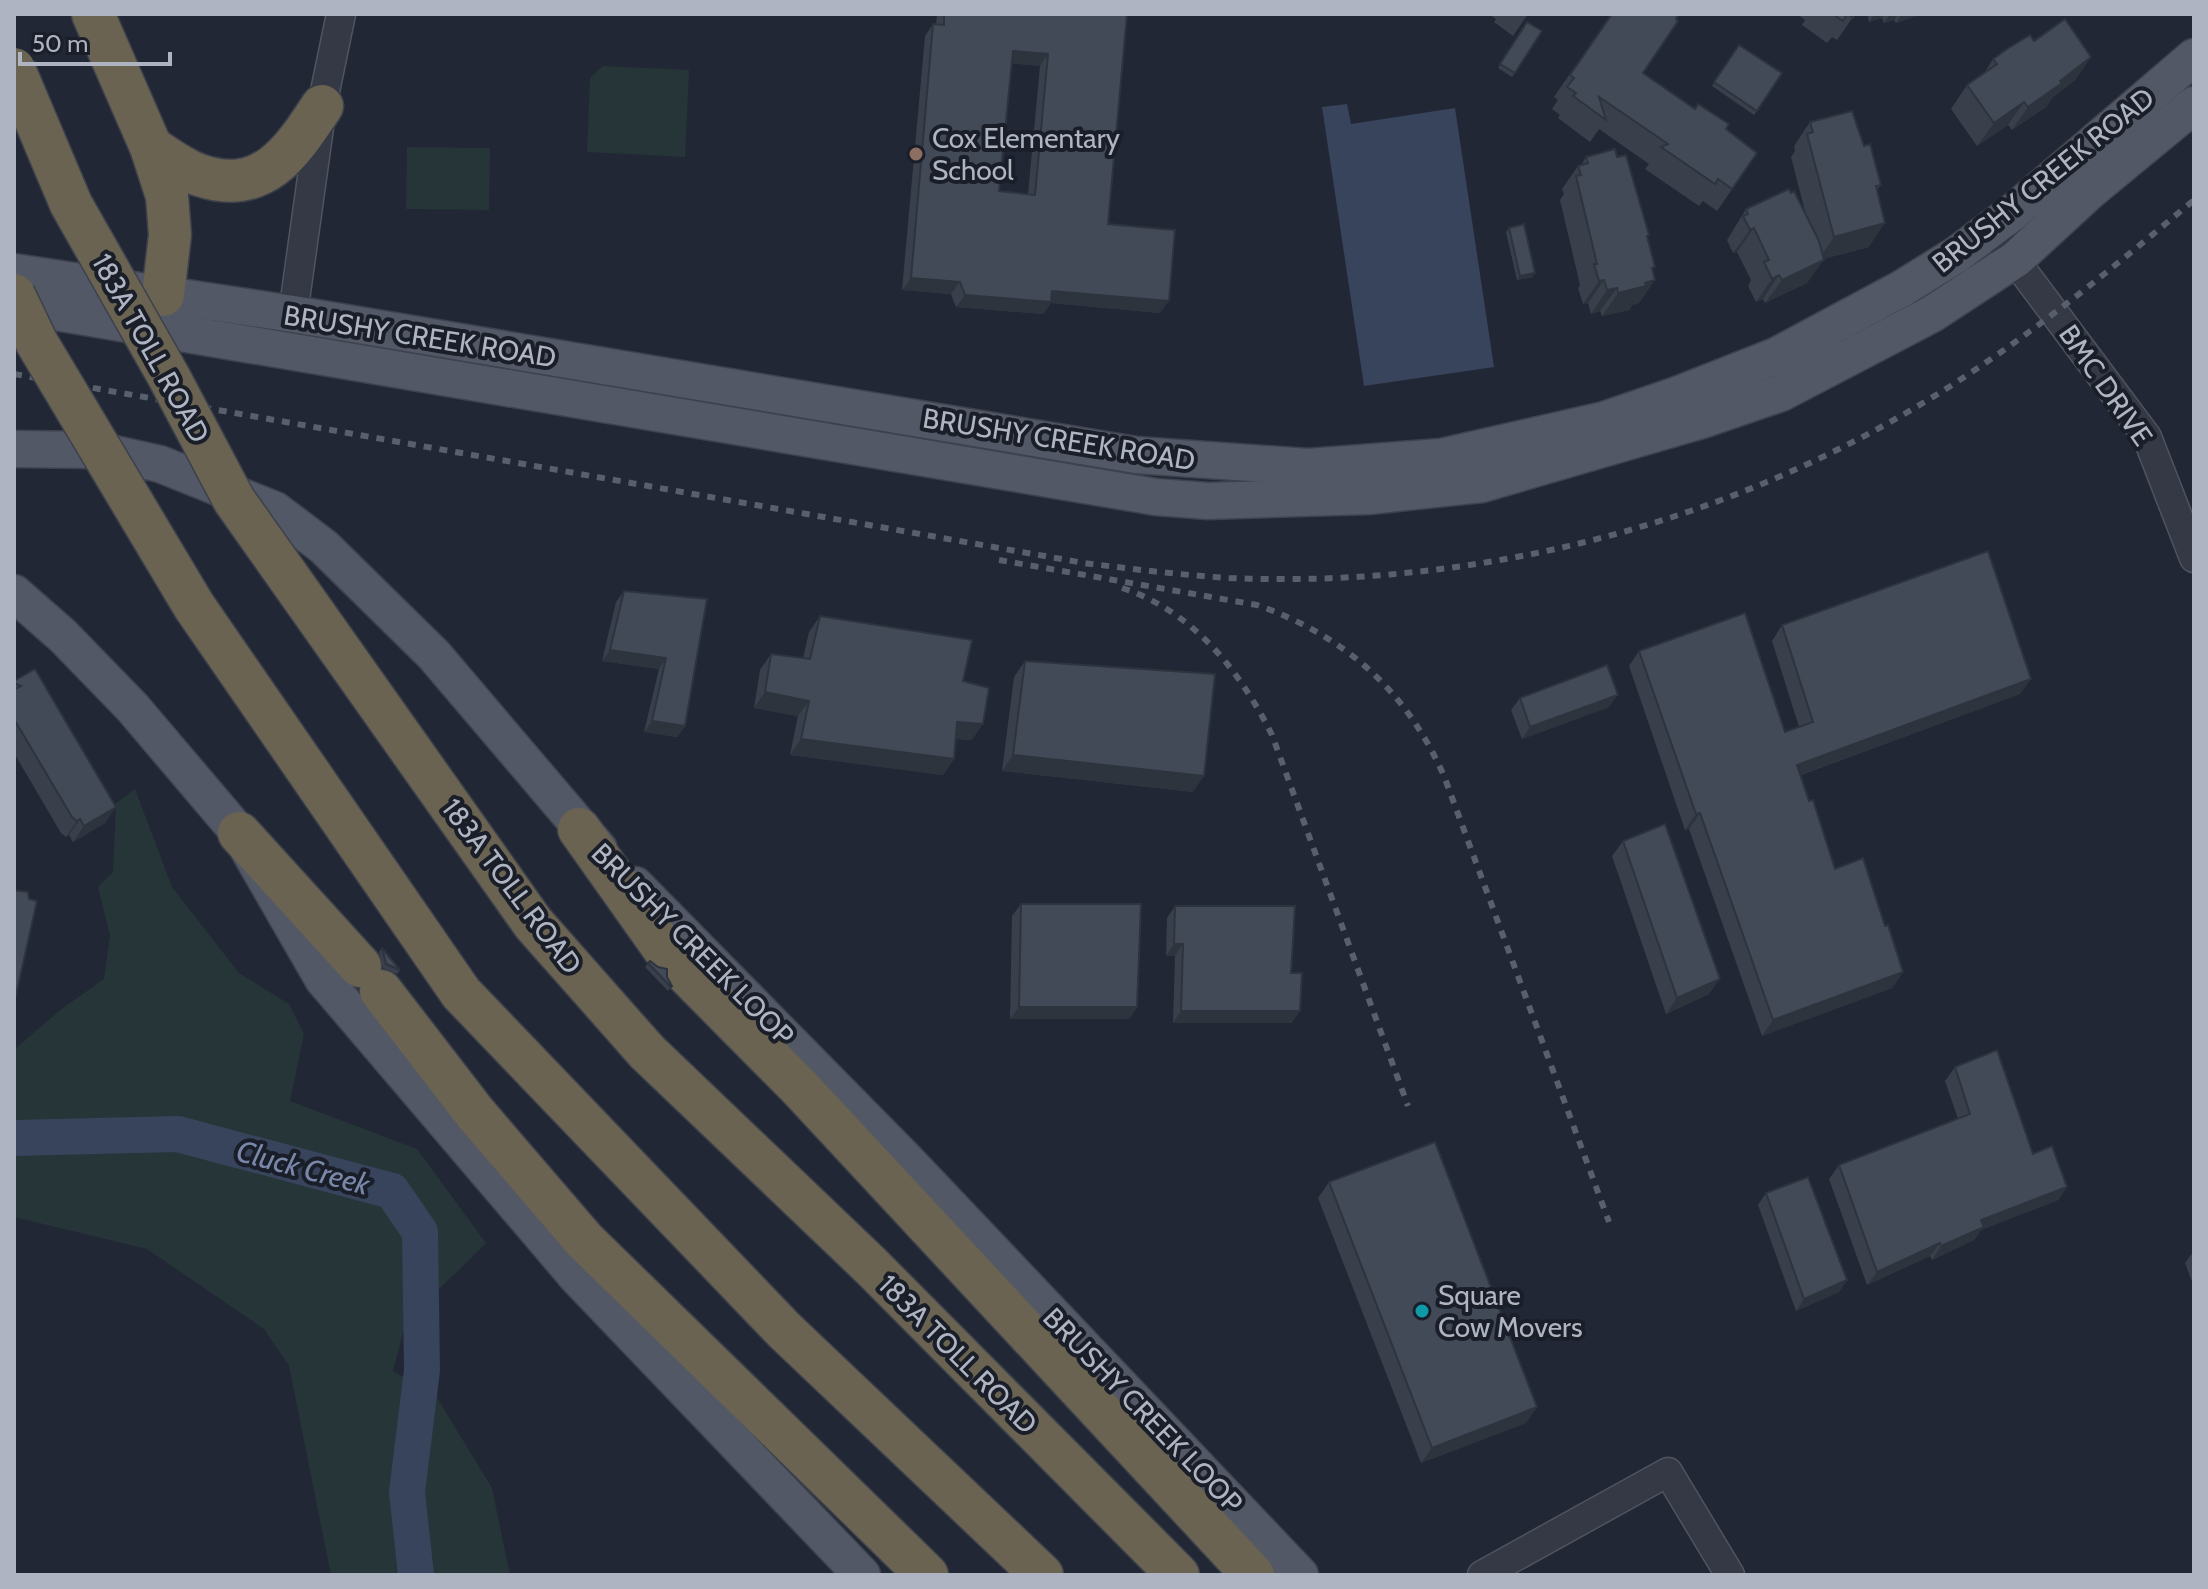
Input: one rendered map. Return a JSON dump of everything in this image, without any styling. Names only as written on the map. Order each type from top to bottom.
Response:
[{"type":"highway","points":[[93,14],[151,147],[167,196],[170,235],[162,304]]},
{"type":"highway","name":"183A TOLL ROAD","points":[[14,69],[71,204],[234,500],[533,923],[647,1052],[871,1266],[1178,1575]]},
{"type":"highway","points":[[151,147],[200,175],[222,179],[252,178],[278,165],[300,140],[322,106]]},
{"type":"highway","points":[[16,295],[37,343],[194,606],[461,993],[784,1330],[1042,1575]]},
{"type":"highway","points":[[579,829],[676,961],[811,1099],[1253,1575]]},
{"type":"highway","points":[[239,833],[370,979],[475,1113],[584,1240],[927,1575]]},
{"type":"main road","name":"BRUSHY CREEK ROAD","points":[[16,295],[293,314],[1136,455],[1308,467],[1441,457],[1604,420],[1776,356],[1901,289],[1956,255],[2012,213],[2194,57]]},
{"type":"main road","name":"BRUSHY CREEK ROAD","points":[[16,295],[338,359],[1156,497],[1208,501],[1383,495],[1482,484],[1702,420],[1781,393],[1932,314],[2016,259],[2091,190],[2194,105]]},
{"type":"main road","points":[[293,314],[310,340],[338,359]]},
{"type":"main road","points":[[613,404],[674,392],[1159,477],[1181,478],[1192,472],[1199,460]]},
{"type":"main road","name":"BRUSHY CREEK LOOP","points":[[19,456],[97,450],[160,464],[275,510],[324,547],[434,655],[579,829],[907,1161],[1300,1575]]},
{"type":"main road","points":[[14,593],[63,636],[132,707],[239,833],[323,979],[577,1277],[862,1575]]},
{"type":"street","points":[[293,314],[322,106],[341,14]]},
{"type":"street","name":"BMC DRIVE","points":[[1990,227],[2147,437],[2194,558]]},
{"type":"street","points":[[1482,1575],[1668,1472],[1730,1575]]},
{"type":"shaded area","points":[[603,66],[689,70],[685,157],[587,152],[590,78]]},
{"type":"shaded area","points":[[407,147],[490,148],[489,210],[406,209]]},
{"type":"shaded area","points":[[135,789],[172,887],[239,973],[289,1004],[304,1034],[290,1101],[417,1149],[486,1243],[406,1322],[393,1371],[436,1396],[492,1488],[510,1575],[331,1575],[289,1366],[264,1329],[147,1249],[14,1217],[14,1050],[60,1010],[104,979],[110,936],[98,887],[113,872],[116,803]]},
{"type":"water","points":[[1347,104],[1351,124],[1455,108],[1494,367],[1364,386],[1322,107]]},
{"type":"building","points":[[944,14],[1127,14],[1108,224],[1175,230],[1169,301],[1052,291],[1051,302],[965,295],[960,282],[911,278],[933,24],[944,25]],"holes":[[[1013,51],[1048,54],[1035,195],[999,191]]]},
{"type":"building","points":[[1612,14],[1679,14],[1678,21],[1643,73],[1695,109],[1698,104],[1729,124],[1726,129],[1757,153],[1732,189],[1718,179],[1715,184],[1661,147],[1668,144],[1599,97],[1606,120],[1573,96],[1576,93],[1567,87],[1574,78],[1570,75]]},
{"type":"building","points":[[1833,14],[1847,14],[1843,21]]},
{"type":"building","points":[[2065,19],[2091,57],[2028,107],[2024,102],[1994,123],[1967,85],[1997,64],[1993,59],[2010,47],[2030,35],[2034,41]]},
{"type":"building","points":[[1527,22],[1542,31],[1515,73],[1500,64]]},
{"type":"building","points":[[1739,45],[1782,73],[1757,111],[1714,82]]},
{"type":"building","points":[[1852,111],[1864,146],[1870,144],[1881,185],[1876,186],[1885,223],[1834,237],[1807,134],[1813,132],[1810,122]]},
{"type":"building","points":[[1615,149],[1617,157],[1626,155],[1655,267],[1652,268],[1655,280],[1645,283],[1646,286],[1618,293],[1617,288],[1607,290],[1604,280],[1599,281],[1576,176],[1581,175],[1578,166],[1588,163],[1586,157]]},
{"type":"building","points":[[1789,189],[1791,193],[1794,191],[1819,241],[1824,260],[1782,280],[1779,275],[1772,279],[1764,262],[1769,260],[1754,228],[1750,230],[1743,216],[1748,214],[1746,209]]},
{"type":"building","points":[[1524,224],[1535,273],[1520,276],[1509,228]]},
{"type":"building","points":[[1988,551],[2031,679],[1797,765],[1809,801],[1813,800],[1835,869],[1863,858],[1903,972],[1773,1020],[1639,651],[1745,613],[1785,732],[1813,722],[1782,625]]},
{"type":"building","points":[[624,591],[707,599],[685,726],[652,721],[666,658],[610,650]]},
{"type":"building","points":[[820,616],[972,640],[963,681],[989,688],[983,724],[957,722],[954,759],[801,739],[809,701],[765,692],[771,654],[810,659]]},
{"type":"building","points":[[1025,661],[1215,674],[1204,776],[1013,755]]},
{"type":"building","points":[[1607,665],[1618,695],[1530,727],[1520,698]]},
{"type":"building","points":[[35,669],[116,807],[84,826],[80,819],[77,821],[72,817],[14,719],[14,690],[21,686],[14,681]]},
{"type":"building","points":[[1665,824],[1720,979],[1677,998],[1623,841]]},
{"type":"building","points":[[14,890],[28,892],[29,899],[37,901],[16,995],[14,995]]},
{"type":"building","points":[[1021,904],[1141,904],[1137,1007],[1019,1007]]},
{"type":"building","points":[[1175,906],[1295,906],[1291,973],[1302,973],[1300,1011],[1181,1011],[1183,944],[1174,944]]},
{"type":"building","points":[[382,948],[400,970],[386,964]]},
{"type":"building","points":[[650,961],[667,969],[671,987],[648,963]]},
{"type":"building","points":[[1997,1050],[2033,1154],[2052,1146],[2067,1187],[1981,1220],[1984,1227],[1877,1272],[1839,1165],[1970,1114],[1955,1067]]},
{"type":"building","name":"Square Cow Movers","points":[[1435,1142],[1537,1407],[1432,1448],[1329,1182]]},
{"type":"building","points":[[1808,1177],[1847,1280],[1804,1299],[1766,1193]]},
{"type":"waterway","name":"Cluck Creek","points":[[14,1138],[178,1134],[392,1191],[420,1232],[422,1370],[407,1492],[416,1575]]},
{"type":"railway","points":[[14,374],[1084,563],[1229,578],[1317,579],[1405,573],[1493,561],[1579,544],[1664,520],[1747,490],[1828,454],[1906,413],[2019,340],[2194,200]]},
{"type":"railway","points":[[999,560],[1257,605],[1289,618],[1345,650],[1391,692],[1429,745],[1444,776],[1609,1222]]},
{"type":"railway","points":[[1122,588],[1148,598],[1192,628],[1229,666],[1259,711],[1272,735],[1408,1106]]},
{"type":"place","name":"Cox Elementary School","points":[[916,154]]},
{"type":"place","name":"Square Cow Movers","points":[[1422,1311]]}]
